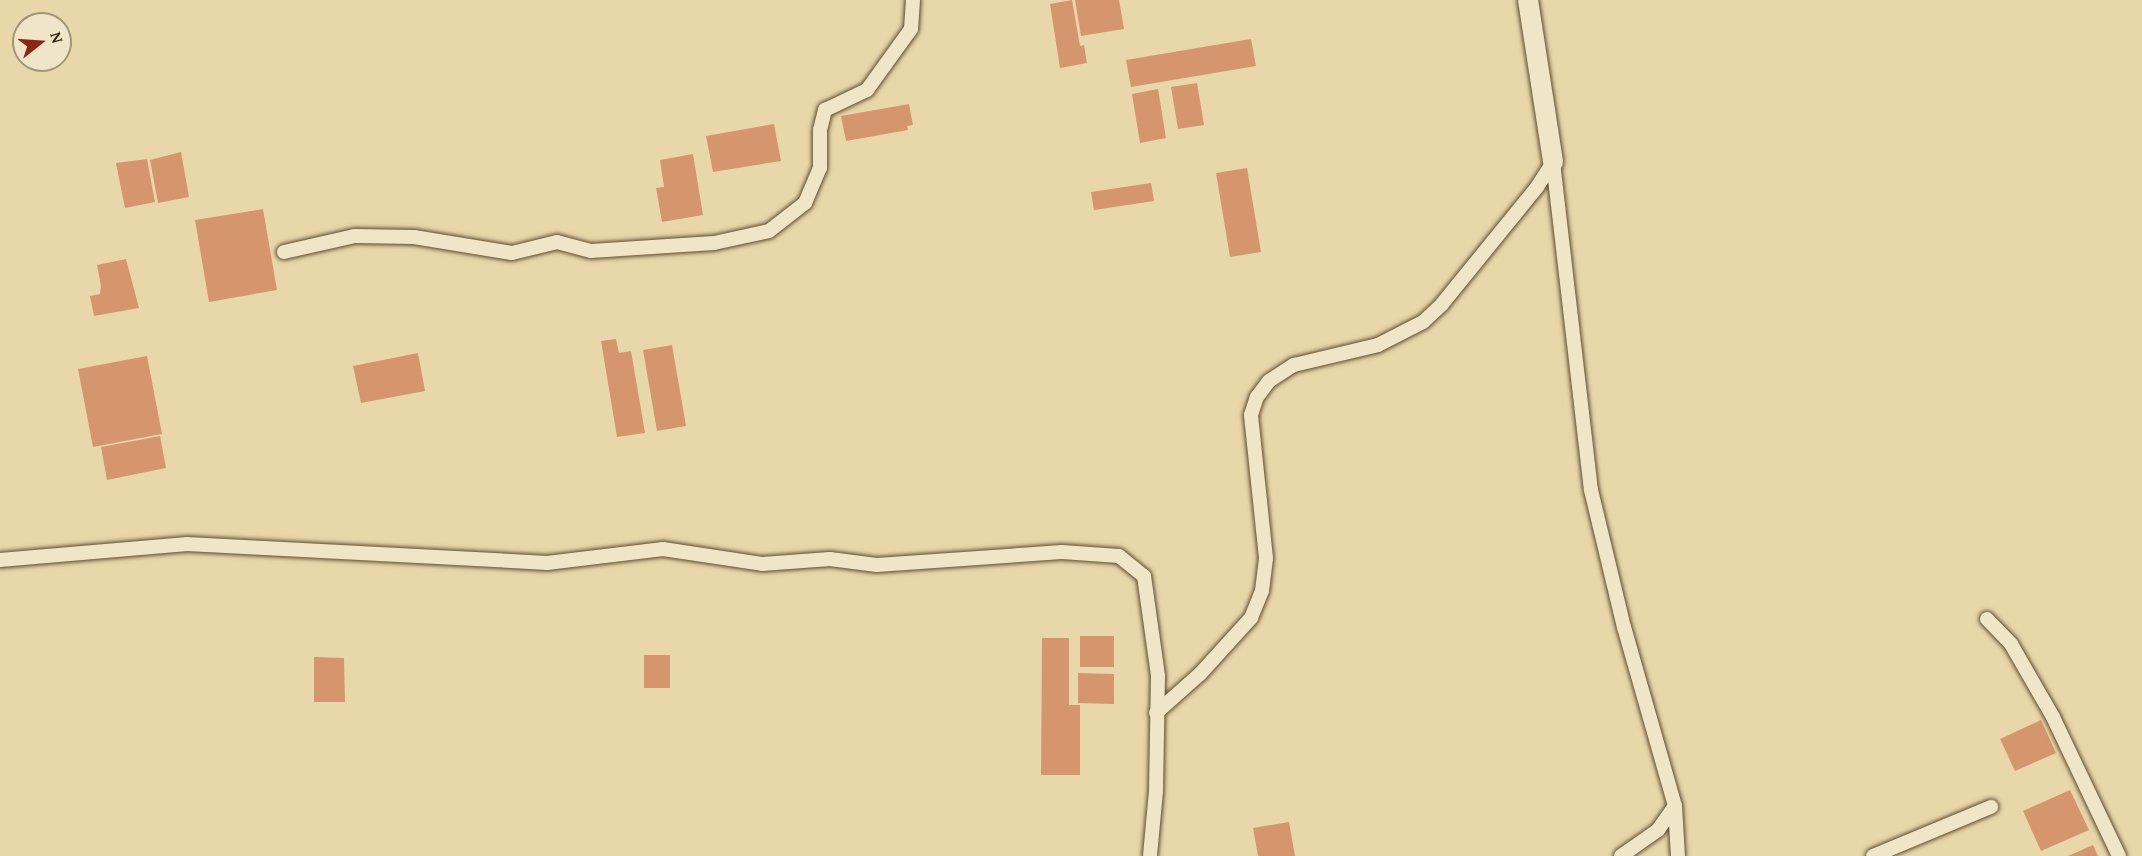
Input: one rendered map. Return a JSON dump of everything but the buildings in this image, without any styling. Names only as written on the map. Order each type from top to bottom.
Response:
[{"type":"street","points":[[284,252],[355,236],[414,237],[512,253],[557,242],[591,251],[714,243],[769,231],[805,203],[820,168],[820,130],[825,110],[867,90],[911,28],[914,0]]},
{"type":"street","points":[[1528,0],[1553,162],[1591,490],[1624,627],[1676,806],[1678,856]]},
{"type":"street","points":[[1156,713],[1200,674],[1251,618],[1262,591],[1266,558],[1251,414],[1257,396],[1269,381],[1294,365],[1378,345],[1423,322],[1442,304],[1537,187],[1553,162]]},
{"type":"street","points":[[0,560],[188,544],[547,563],[663,549],[762,564],[830,559],[877,565],[1062,552],[1119,556],[1144,576],[1158,676],[1156,791],[1150,856]]},
{"type":"street","points":[[1987,619],[2011,644],[2053,717],[2119,856]]},
{"type":"street","points":[[1621,856],[1658,830],[1676,806]]},
{"type":"street","points":[[1873,856],[1889,853],[1991,807]]}]
